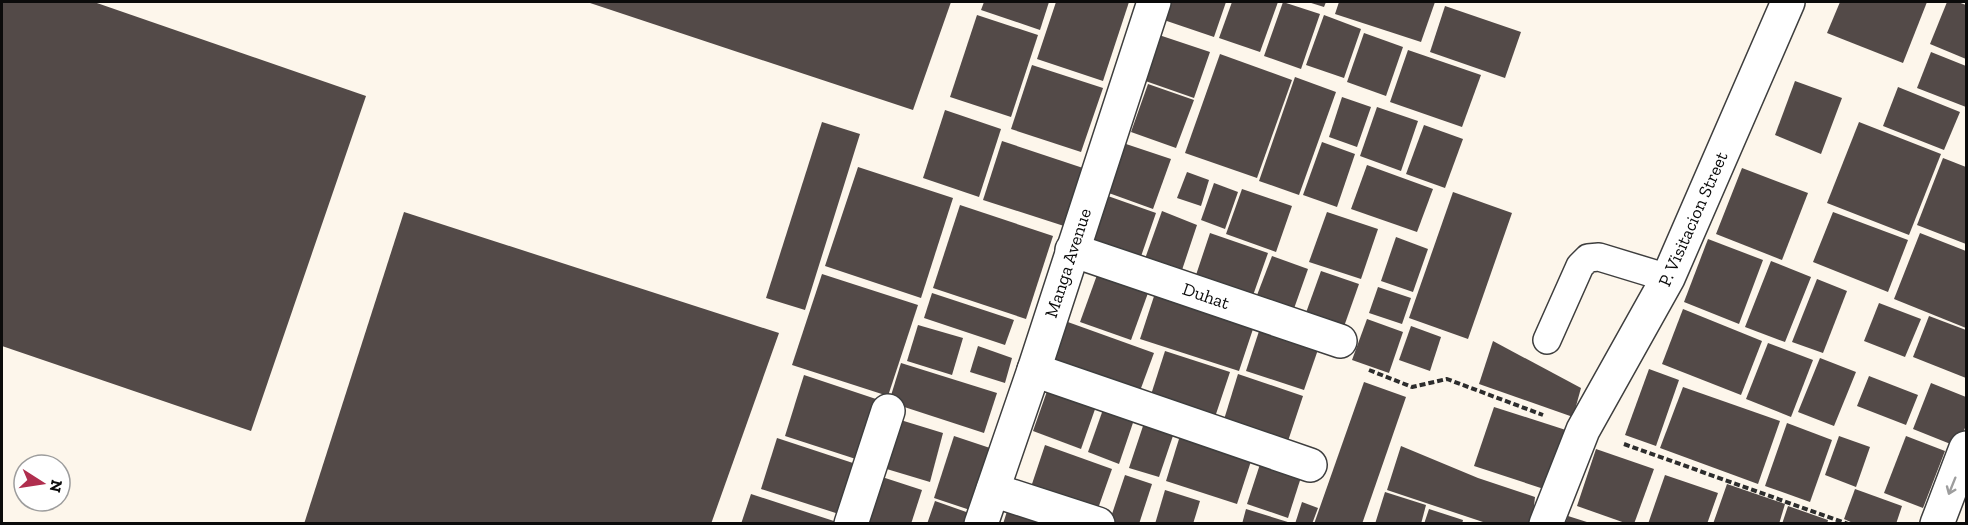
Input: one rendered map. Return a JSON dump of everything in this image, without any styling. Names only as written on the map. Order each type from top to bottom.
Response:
[{"type":"street","name":"Manga Avenue","points":[[981,524],[1154,2]]},
{"type":"street","name":"P. Visitacion Street","points":[[1546,524],[1583,430],[1668,279],[1788,2]]},
{"type":"street","name":"Duhat","points":[[1072,250],[1340,341]]},
{"type":"street","points":[[1034,369],[1310,465]]},
{"type":"street","points":[[850,524],[888,411]]},
{"type":"street","points":[[1937,524],[1966,448]]},
{"type":"street","points":[[993,490],[1098,524]]},
{"type":"lane","points":[[1547,340],[1580,266],[1588,258],[1599,256],[1668,279]]},
{"type":"path","points":[[1362,368],[1412,387],[1447,379],[1848,524]]},
{"type":"building","points":[[2,2],[94,2],[366,96],[251,431],[2,346]]},
{"type":"building","points":[[587,2],[951,2],[913,110]]},
{"type":"building","points":[[984,2],[1049,2],[1040,30],[981,10]]},
{"type":"building","points":[[1056,2],[1129,2],[1103,81],[1037,59]]},
{"type":"building","points":[[1164,2],[1226,2],[1214,37],[1158,18]]},
{"type":"building","points":[[1232,2],[1278,2],[1260,52],[1219,38]]},
{"type":"building","points":[[1283,2],[1320,14],[1301,69],[1264,56]]},
{"type":"building","points":[[1308,2],[1326,2],[1324,7]]},
{"type":"building","points":[[1339,2],[1435,2],[1421,42],[1335,14]]},
{"type":"building","points":[[1840,2],[1927,2],[1903,63],[1827,33]]},
{"type":"building","points":[[1947,2],[1966,5],[1966,59],[1930,44]]},
{"type":"building","points":[[1445,6],[1521,32],[1505,78],[1430,52]]},
{"type":"building","points":[[977,15],[1038,35],[1011,117],[950,97]]},
{"type":"building","points":[[1324,15],[1361,29],[1344,78],[1306,65]]},
{"type":"building","points":[[1150,32],[1210,52],[1194,98],[1134,77]]},
{"type":"building","points":[[1364,33],[1403,47],[1386,96],[1347,82]]},
{"type":"building","points":[[1408,50],[1481,75],[1462,127],[1390,102]]},
{"type":"building","points":[[1931,52],[1966,66],[1966,107],[1917,88]]},
{"type":"building","points":[[1220,54],[1292,80],[1257,178],[1185,153]]},
{"type":"building","points":[[1032,65],[1103,88],[1081,152],[1011,129]]},
{"type":"building","points":[[1295,77],[1336,92],[1299,195],[1259,181]]},
{"type":"building","points":[[1795,81],[1842,98],[1821,154],[1775,135]]},
{"type":"building","points":[[1148,84],[1194,100],[1176,148],[1131,132]]},
{"type":"building","points":[[1898,87],[1960,112],[1944,150],[1883,126]]},
{"type":"building","points":[[1342,97],[1371,107],[1357,147],[1329,137]]},
{"type":"building","points":[[1377,107],[1418,121],[1401,171],[1360,156]]},
{"type":"building","points":[[945,110],[1001,129],[979,197],[923,178]]},
{"type":"building","points":[[822,122],[860,134],[805,310],[766,298]]},
{"type":"building","points":[[1859,122],[1941,154],[1909,235],[1827,203]]},
{"type":"building","points":[[1424,125],[1463,139],[1445,188],[1406,174]]},
{"type":"building","points":[[1002,141],[1083,168],[1064,226],[983,200]]},
{"type":"building","points":[[1322,142],[1355,154],[1337,207],[1303,195]]},
{"type":"building","points":[[1123,143],[1171,159],[1153,209],[1106,192]]},
{"type":"building","points":[[1943,158],[1966,167],[1966,244],[1917,225]]},
{"type":"building","points":[[1367,165],[1433,189],[1417,232],[1351,209]]},
{"type":"building","points":[[858,167],[953,198],[921,298],[825,266]]},
{"type":"building","points":[[1742,168],[1808,193],[1782,260],[1716,234]]},
{"type":"building","points":[[1187,172],[1209,180],[1201,206],[1177,198]]},
{"type":"building","points":[[1214,183],[1238,192],[1225,229],[1201,220]]},
{"type":"building","points":[[1242,189],[1292,206],[1276,252],[1226,234]]},
{"type":"building","points":[[1453,192],[1512,213],[1468,339],[1409,318]]},
{"type":"building","points":[[1105,195],[1156,213],[1137,268],[1086,250]]},
{"type":"building","points":[[960,205],[1053,236],[1026,319],[933,288]]},
{"type":"building","points":[[1162,211],[1197,225],[1178,282],[1141,270]]},
{"type":"building","points":[[404,212],[779,333],[711,524],[304,524]]},
{"type":"building","points":[[1327,212],[1378,229],[1361,279],[1309,262]]},
{"type":"building","points":[[1833,212],[1908,240],[1888,292],[1813,262]]},
{"type":"building","points":[[1210,233],[1268,253],[1251,301],[1194,281]]},
{"type":"building","points":[[1920,233],[1966,251],[1966,328],[1894,299]]},
{"type":"building","points":[[1396,237],[1428,249],[1413,292],[1381,281]]},
{"type":"building","points":[[1708,239],[1763,260],[1739,324],[1684,302]]},
{"type":"building","points":[[1272,256],[1308,269],[1291,317],[1254,303]]},
{"type":"building","points":[[1771,261],[1811,277],[1785,342],[1745,327]]},
{"type":"building","points":[[1321,271],[1359,284],[1341,335],[1303,321]]},
{"type":"building","points":[[822,274],[918,305],[888,396],[792,365]]},
{"type":"building","points":[[1097,275],[1148,293],[1131,340],[1080,322]]},
{"type":"building","points":[[1817,279],[1847,291],[1823,353],[1792,342]]},
{"type":"building","points":[[1158,284],[1257,317],[1239,371],[1140,339]]},
{"type":"building","points":[[1378,287],[1411,298],[1402,324],[1369,313]]},
{"type":"building","points":[[932,293],[1014,320],[1005,345],[924,318]]},
{"type":"building","points":[[1879,303],[1921,319],[1905,357],[1864,341]]},
{"type":"building","points":[[1683,309],[1762,341],[1741,395],[1662,364]]},
{"type":"building","points":[[1929,316],[1966,330],[1966,378],[1913,357]]},
{"type":"building","points":[[1367,319],[1403,332],[1389,373],[1352,360]]},
{"type":"building","points":[[1065,321],[1154,353],[1137,399],[1049,369]]},
{"type":"building","points":[[1262,322],[1321,341],[1304,390],[1246,371]]},
{"type":"building","points":[[918,325],[963,338],[952,375],[907,361]]},
{"type":"building","points":[[1411,326],[1441,337],[1430,371],[1399,360]]},
{"type":"building","points":[[1493,341],[1581,388],[1573,417],[1479,384]]},
{"type":"building","points":[[1768,343],[1813,360],[1791,417],[1746,399]]},
{"type":"building","points":[[978,346],[1012,358],[1005,383],[970,372]]},
{"type":"building","points":[[1165,351],[1230,372],[1212,426],[1148,404]]},
{"type":"building","points":[[1820,358],[1856,372],[1834,426],[1798,412]]},
{"type":"building","points":[[901,363],[997,393],[984,433],[889,402]]},
{"type":"building","points":[[1649,369],[1679,380],[1656,446],[1625,435]]},
{"type":"building","points":[[1238,374],[1303,396],[1286,447],[1222,426]]},
{"type":"building","points":[[804,375],[885,402],[865,462],[785,436]]},
{"type":"building","points":[[1869,376],[1918,395],[1906,425],[1857,406]]},
{"type":"building","points":[[1052,377],[1100,395],[1081,449],[1033,431]]},
{"type":"building","points":[[1364,382],[1406,397],[1362,524],[1314,524]]},
{"type":"building","points":[[1931,383],[1966,397],[1966,425],[1958,447],[1913,429]]},
{"type":"building","points":[[1683,387],[1780,421],[1758,484],[1660,448]]},
{"type":"building","points":[[1106,401],[1137,411],[1119,464],[1088,452]]},
{"type":"building","points":[[1494,407],[1572,432],[1553,492],[1474,466]]},
{"type":"building","points":[[1147,414],[1177,424],[1159,477],[1129,468]]},
{"type":"building","points":[[894,418],[943,433],[930,482],[880,467]]},
{"type":"building","points":[[1787,423],[1832,440],[1810,502],[1765,486]]},
{"type":"building","points":[[1183,426],[1255,449],[1237,504],[1166,481]]},
{"type":"building","points":[[954,436],[993,449],[973,511],[934,498]]},
{"type":"building","points":[[1839,436],[1870,447],[1856,487],[1825,475]]},
{"type":"building","points":[[1906,436],[1945,451],[1923,508],[1884,493]]},
{"type":"building","points":[[777,438],[859,465],[842,515],[761,489]]},
{"type":"building","points":[[1045,445],[1112,469],[1095,517],[1029,493]]},
{"type":"building","points":[[1401,446],[1478,478],[1535,497],[1532,524],[1489,524],[1387,490]]},
{"type":"building","points":[[1596,449],[1654,469],[1634,524],[1628,524],[1577,506]]},
{"type":"building","points":[[1262,458],[1303,471],[1288,518],[1247,504]]},
{"type":"building","points":[[1125,475],[1152,484],[1139,524],[1109,523]]},
{"type":"building","points":[[1665,475],[1718,493],[1707,524],[1648,524]]},
{"type":"building","points":[[879,476],[922,490],[911,524],[864,524]]},
{"type":"building","points":[[1727,484],[1785,504],[1779,524],[1713,524]]},
{"type":"building","points":[[1855,489],[1902,506],[1896,524],[1855,524],[1844,519]]},
{"type":"building","points":[[1165,490],[1200,501],[1193,524],[1155,524]]},
{"type":"building","points":[[1385,492],[1426,505],[1421,524],[1375,524]]},
{"type":"building","points":[[751,494],[840,523],[840,524],[741,524]]},
{"type":"building","points":[[935,501],[972,514],[969,524],[927,524]]},
{"type":"building","points":[[1302,502],[1318,508],[1312,524],[1295,524]]},
{"type":"building","points":[[1788,506],[1828,520],[1827,524],[1782,524]]},
{"type":"building","points":[[1008,508],[1052,524],[1003,524]]},
{"type":"building","points":[[1246,509],[1291,523],[1291,524],[1242,524]]},
{"type":"building","points":[[1429,509],[1463,520],[1462,524],[1424,524]]},
{"type":"building","points":[[1568,516],[1590,523],[1590,524],[1565,524]]}]
